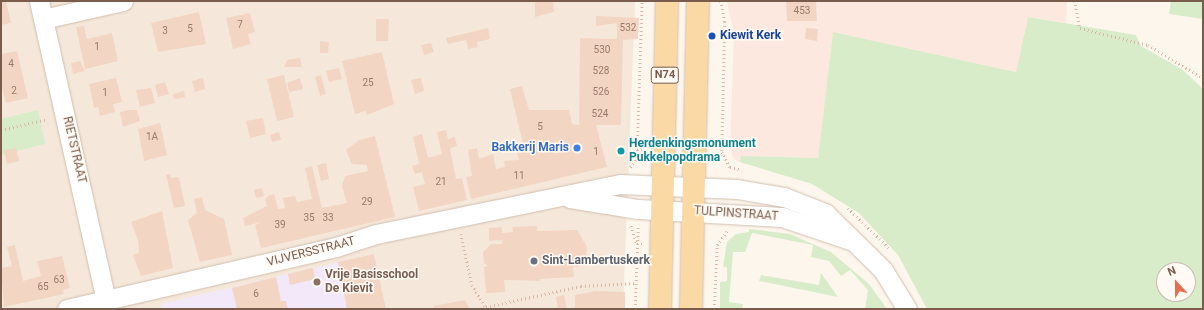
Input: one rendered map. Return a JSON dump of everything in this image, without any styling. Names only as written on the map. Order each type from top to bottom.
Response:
[{"type":"main road","name":"N74","points":[[660,309],[667,1]]},
{"type":"main road","name":"N74","points":[[691,309],[698,1]]},
{"type":"street","points":[[41,10],[123,1]]},
{"type":"street","name":"RIETSTRAAT","points":[[41,10],[66,115],[106,300]]},
{"type":"street","name":"VIJVERSSTRAAT","points":[[67,309],[458,216],[555,195],[638,184],[694,186]]},
{"type":"street","name":"TULPINSTRAAT","points":[[694,186],[784,197],[825,212],[883,270],[907,309]]},
{"type":"street","name":"VIJVERSSTRAAT","points":[[555,195],[662,211]]},
{"type":"street","name":"TULPINSTRAAT","points":[[662,211],[693,211],[782,217],[854,241]]},
{"type":"path","points":[[637,148],[642,1]]},
{"type":"path","points":[[722,1],[726,22],[722,152]]},
{"type":"path","points":[[1075,1],[1080,28],[1148,45],[1203,78]]},
{"type":"path","points":[[1,130],[66,115]]},
{"type":"path","points":[[637,159],[638,184]]},
{"type":"path","points":[[635,309],[638,208]]},
{"type":"path","points":[[458,216],[472,285],[486,307],[581,286],[636,283]]},
{"type":"path","points":[[714,309],[717,245],[730,230]]},
{"type":"shaded area","points":[[1,1],[635,1],[623,309],[1,309]]},
{"type":"shaded area","points":[[727,1],[1067,1],[1066,23],[1028,17],[1016,72],[833,32],[818,158],[741,156],[740,162],[733,159],[730,147],[734,35]]},
{"type":"shaded area","name":"Vrije Basisschool De Kievit","points":[[375,254],[386,309],[162,309],[161,304]]},
{"type":"green space","points":[[1171,1],[1203,1],[1203,19],[1169,14]]},
{"type":"green space","points":[[1028,17],[1136,35],[1141,46],[1183,70],[1203,89],[1203,309],[927,309],[898,255],[859,213],[812,184],[740,162],[741,156],[818,158],[833,32],[1016,72]]},
{"type":"green space","points":[[38,110],[45,144],[1,155],[1,119]]},
{"type":"green space","points":[[749,229],[790,234],[831,252],[869,284],[887,309],[865,309],[868,290],[850,270],[841,276],[829,261],[811,257],[813,245],[752,233],[745,252],[733,252],[729,302],[743,304],[742,309],[720,309],[720,282],[727,281],[727,268],[723,266],[727,242],[736,234],[749,232]]},
{"type":"green space","points":[[821,273],[838,297],[759,281],[761,275],[819,285]]},
{"type":"building","points":[[1,1],[6,1],[11,23],[1,25]]},
{"type":"building","points":[[535,1],[553,1],[554,12],[535,17]]},
{"type":"building","points":[[786,1],[816,1],[817,21],[787,21]]},
{"type":"building","points":[[199,12],[206,44],[158,52],[151,23]]},
{"type":"building","points":[[250,13],[255,32],[248,34],[251,44],[233,49],[226,18]]},
{"type":"building","points":[[596,16],[639,18],[638,39],[623,40],[621,125],[596,125],[607,167],[471,199],[466,177],[472,176],[468,150],[477,148],[479,159],[493,154],[496,169],[505,167],[504,161],[519,160],[516,146],[523,144],[510,89],[522,86],[529,110],[569,110],[572,124],[579,125],[580,38],[617,39],[617,23],[596,26]]},
{"type":"building","points":[[376,19],[389,19],[388,41],[376,41]]},
{"type":"building","points":[[84,26],[87,39],[112,33],[118,61],[85,69],[76,27]]},
{"type":"building","points":[[488,28],[490,39],[477,42],[478,47],[468,49],[466,40],[448,44],[446,38]]},
{"type":"building","points":[[806,28],[818,29],[817,41],[805,39]]},
{"type":"building","points":[[320,41],[329,42],[328,53],[320,53]]},
{"type":"building","points":[[431,43],[434,52],[424,55],[421,45]]},
{"type":"building","points":[[17,51],[28,98],[6,103],[1,83],[1,54]]},
{"type":"building","points":[[382,52],[394,104],[367,115],[366,111],[355,114],[342,61]]},
{"type":"building","points":[[300,58],[302,67],[284,67],[287,60]]},
{"type":"building","points":[[80,61],[85,71],[73,74],[71,63]]},
{"type":"building","points":[[339,68],[342,79],[329,82],[326,71]]},
{"type":"building","points":[[284,75],[294,117],[277,121],[267,79]]},
{"type":"building","points":[[321,75],[326,94],[320,96],[315,77]]},
{"type":"building","points":[[116,78],[122,102],[113,104],[115,112],[100,116],[98,107],[94,108],[89,84]]},
{"type":"building","points":[[203,78],[205,89],[195,92],[192,81]]},
{"type":"building","points":[[300,78],[303,89],[289,92],[287,83]]},
{"type":"building","points":[[421,78],[424,91],[415,94],[411,80]]},
{"type":"building","points":[[165,82],[169,94],[158,97],[155,85]]},
{"type":"building","points":[[151,88],[155,103],[140,107],[136,90]]},
{"type":"building","points":[[184,91],[185,97],[174,99],[173,94]]},
{"type":"building","points":[[137,110],[140,121],[123,127],[120,112]]},
{"type":"building","points":[[263,118],[266,134],[250,138],[246,121]]},
{"type":"building","points":[[160,123],[167,155],[144,161],[138,129]]},
{"type":"building","points":[[446,130],[448,139],[455,137],[457,146],[450,148],[456,179],[462,178],[467,200],[419,211],[413,187],[425,184],[422,172],[415,174],[412,166],[419,164],[413,137],[422,134],[428,158],[442,154],[437,132]]},
{"type":"building","points":[[279,132],[281,140],[272,142],[270,135]]},
{"type":"building","points":[[375,136],[395,217],[261,248],[255,225],[261,222],[245,226],[243,218],[267,206],[265,199],[270,195],[274,194],[278,209],[285,208],[283,198],[295,196],[297,202],[312,199],[305,168],[312,166],[322,208],[347,203],[342,186],[345,176],[368,171],[367,165],[352,164],[346,150],[359,140]]},
{"type":"building","points":[[16,148],[19,161],[7,164],[4,150]]},
{"type":"building","points":[[326,163],[329,179],[321,181],[317,165]]},
{"type":"building","points":[[170,174],[171,178],[179,177],[185,206],[174,208],[166,175]]},
{"type":"building","points":[[262,188],[264,196],[256,198],[254,190]]},
{"type":"building","points":[[202,197],[205,210],[224,219],[232,255],[200,262],[188,220],[197,213],[194,199]]},
{"type":"building","points":[[162,211],[173,268],[141,276],[133,255],[139,253],[138,240],[131,222]]},
{"type":"building","name":"Sint-Lambertuskerk","points":[[537,226],[537,231],[577,230],[587,247],[585,266],[573,267],[574,277],[539,279],[540,281],[504,280],[505,292],[486,293],[484,267],[488,266],[484,263],[483,252],[491,244],[502,244],[502,240],[489,241],[489,228],[502,227],[502,233],[513,232],[512,227]]},
{"type":"building","points":[[15,245],[23,281],[41,276],[37,261],[62,256],[70,288],[63,290],[64,294],[4,307],[1,268],[12,266],[7,247]]},
{"type":"building","points":[[374,254],[386,309],[347,309],[338,262]]},
{"type":"building","points":[[313,268],[315,279],[290,285],[288,274]]},
{"type":"building","points":[[276,277],[281,301],[286,301],[288,309],[237,309],[232,288]]},
{"type":"building","points":[[595,291],[625,292],[625,309],[575,309],[575,295]]},
{"type":"building","points":[[564,295],[567,309],[558,309],[556,297]]},
{"type":"building","points":[[465,300],[470,309],[434,309],[433,306]]},
{"type":"place","name":"Kiewit Kerk","points":[[712,36]]},
{"type":"place","name":"Bakkerij Maris","points":[[577,148]]},
{"type":"place","name":"Herdenkingsmonument Pukkelpopdrama","points":[[621,151]]},
{"type":"place","name":"Sint-Lambertuskerk","points":[[534,261]]},
{"type":"place","name":"Vrije Basisschool De Kievit","points":[[317,282]]}]
